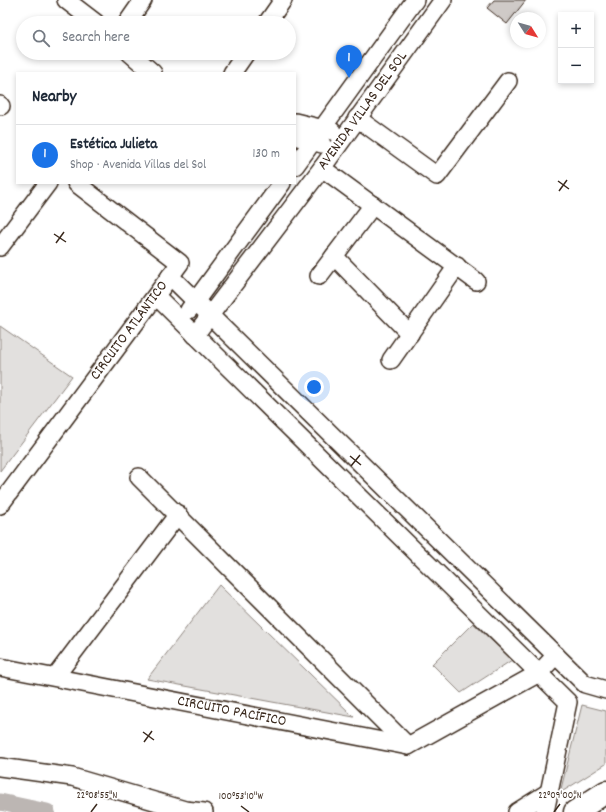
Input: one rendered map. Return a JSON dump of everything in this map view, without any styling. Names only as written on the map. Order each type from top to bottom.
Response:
[{"type":"main road","points":[[575,812],[606,792]]},
{"type":"street","points":[[66,0],[87,16]]},
{"type":"street","points":[[132,16],[143,0]]},
{"type":"street","points":[[272,16],[283,0]]},
{"type":"street","name":"AVENIDA VILLAS DEL SOL","points":[[296,165],[415,0]]},
{"type":"street","name":"AVENIDA VILLAS DEL SOL","points":[[195,335],[322,168],[442,0]]},
{"type":"street","points":[[138,60],[152,72]]},
{"type":"street","points":[[233,72],[241,60]]},
{"type":"street","points":[[357,118],[437,176],[508,81]]},
{"type":"street","points":[[296,123],[318,134],[336,149]]},
{"type":"street","points":[[296,136],[318,134],[345,135]]},
{"type":"street","points":[[322,168],[476,280]]},
{"type":"street","points":[[0,247],[47,184]]},
{"type":"street","name":"CIRCUITO ATLÁNTICO","points":[[0,505],[180,263],[77,184]]},
{"type":"street","points":[[181,321],[281,184]]},
{"type":"street","points":[[319,276],[372,205]]},
{"type":"street","points":[[334,256],[410,334]]},
{"type":"street","points":[[391,360],[457,266]]},
{"type":"street","points":[[170,276],[585,684],[606,690]]},
{"type":"street","points":[[156,296],[568,702]]},
{"type":"street","points":[[139,477],[178,514],[408,746],[539,673],[556,655]]},
{"type":"street","points":[[55,677],[178,514]]},
{"type":"street","points":[[394,531],[411,514]]},
{"type":"street","name":"CIRCUITO PACÍFICO","points":[[0,667],[408,746]]},
{"type":"street","points":[[544,812],[568,702],[585,684]]},
{"type":"street","points":[[0,767],[72,778],[185,810],[204,812]]},
{"type":"street","points":[[517,812],[549,792]]},
{"type":"shaded area","points":[[0,326],[72,376],[0,471]]},
{"type":"shaded area","points":[[219,585],[354,717],[147,679]]},
{"type":"shaded area","points":[[473,623],[512,660],[461,693],[432,664]]},
{"type":"shaded area","points":[[582,705],[606,711],[606,764],[560,793]]},
{"type":"building","points":[[494,0],[526,0],[516,12],[510,12],[510,20],[507,24],[487,8]]},
{"type":"waterway","points":[[0,802],[47,812]]},
{"type":"place","name":"Estética Julieta","points":[[349,78]]}]
